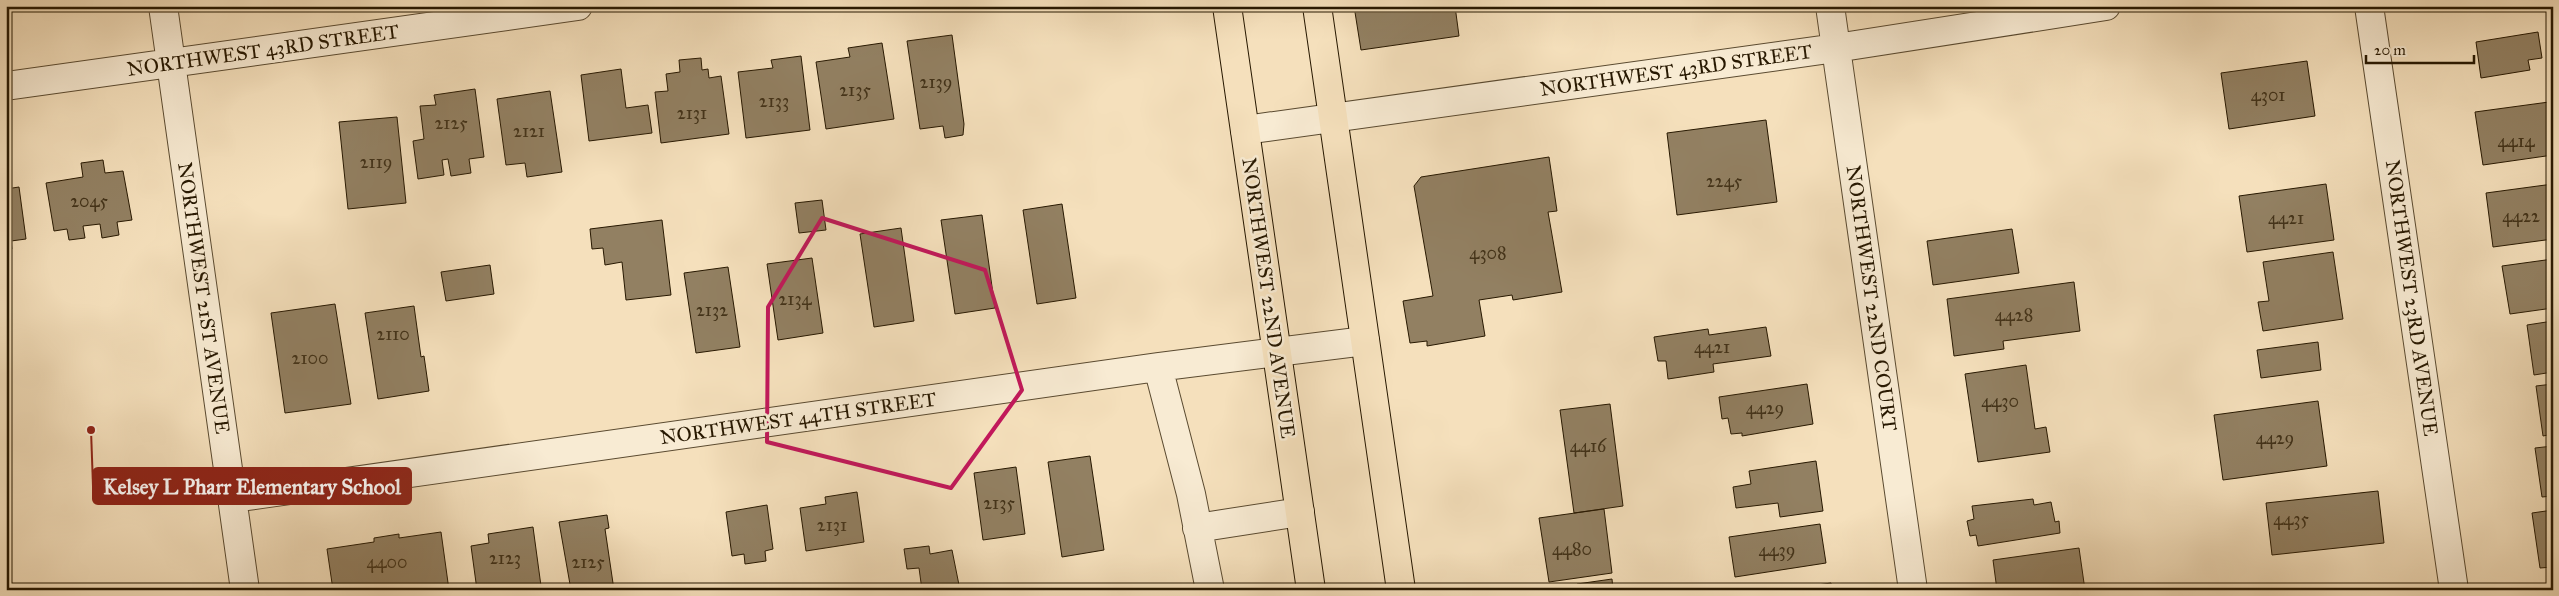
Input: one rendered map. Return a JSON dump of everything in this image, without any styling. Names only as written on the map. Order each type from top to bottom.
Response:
[{"type":"main road","name":"NORTHWEST 22ND AVENUE","points":[[1227,6],[1312,590]]},
{"type":"main road","points":[[1317,6],[1401,590]]},
{"type":"street","name":"NORTHWEST 21ST AVENUE","points":[[163,6],[245,590]]},
{"type":"street","name":"NORTHWEST 43RD STREET","points":[[6,86],[578,6]]},
{"type":"street","name":"NORTHWEST 22ND COURT","points":[[1830,6],[1914,590]]},
{"type":"street","name":"NORTHWEST 43RD STREET","points":[[1244,130],[1836,48],[2106,6]]},
{"type":"street","name":"NORTHWEST 23RD AVENUE","points":[[2369,6],[2454,590]]},
{"type":"street","name":"NORTHWEST 44TH STREET","points":[[233,498],[1158,367],[1364,341]]},
{"type":"street","points":[[1158,367],[1191,494],[1210,590]]},
{"type":"street","points":[[1197,528],[1300,512]]},
{"type":"highlighted area","points":[[822,218],[985,270],[1022,390],[951,488],[767,442],[768,307]]},
{"type":"building","points":[[1354,6],[1455,6],[1459,36],[1361,50]]},
{"type":"building","points":[[2538,32],[2542,58],[2528,60],[2530,70],[2481,78],[2476,42]]},
{"type":"building","points":[[952,35],[964,124],[963,135],[945,138],[943,126],[920,129],[907,41]]},
{"type":"building","points":[[882,43],[894,119],[826,129],[816,62],[850,57],[848,48]]},
{"type":"building","points":[[801,56],[810,130],[746,138],[738,72],[773,68],[771,60]]},
{"type":"building","points":[[701,58],[702,70],[708,69],[709,78],[721,76],[729,134],[661,143],[655,92],[668,91],[666,74],[680,72],[679,60]]},
{"type":"building","points":[[2307,61],[2315,116],[2229,129],[2221,73]]},
{"type":"building","points":[[621,69],[626,108],[648,105],[652,133],[589,141],[581,75]]},
{"type":"building","points":[[475,89],[484,157],[469,159],[471,173],[451,176],[448,159],[442,160],[444,175],[418,179],[413,141],[424,139],[420,106],[436,105],[434,95]]},
{"type":"building","points":[[550,91],[562,172],[527,177],[525,163],[506,165],[497,99]]},
{"type":"building","points":[[2549,102],[2553,155],[2483,165],[2475,112]]},
{"type":"building","points":[[397,117],[406,203],[348,209],[339,122]]},
{"type":"building","points":[[1766,120],[1777,202],[1677,215],[1667,133]]},
{"type":"building","points":[[1549,157],[1557,211],[1548,212],[1562,292],[1513,300],[1512,295],[1479,300],[1485,336],[1427,346],[1427,341],[1410,343],[1403,301],[1433,296],[1414,186],[1421,177]]},
{"type":"building","points":[[103,160],[105,173],[123,171],[132,220],[117,222],[119,235],[102,238],[100,224],[83,226],[85,238],[69,240],[67,229],[54,231],[46,183],[83,177],[81,163]]},
{"type":"building","points":[[2326,184],[2334,240],[2247,252],[2239,196]]},
{"type":"building","points":[[2553,184],[2553,239],[2493,247],[2486,193]]},
{"type":"building","points":[[19,187],[26,239],[11,241],[12,249],[6,249],[6,189]]},
{"type":"building","points":[[822,200],[826,230],[799,233],[795,203]]},
{"type":"building","points":[[1062,204],[1076,298],[1037,304],[1023,210]]},
{"type":"building","points":[[982,215],[995,308],[955,314],[941,220]]},
{"type":"building","points":[[662,220],[671,295],[626,300],[622,262],[605,265],[603,248],[592,249],[590,229]]},
{"type":"building","points":[[901,228],[914,321],[874,327],[860,234]]},
{"type":"building","points":[[2012,229],[2019,273],[1933,285],[1927,241]]},
{"type":"building","points":[[2333,252],[2343,319],[2263,331],[2258,302],[2269,301],[2263,262]]},
{"type":"building","points":[[812,258],[823,333],[778,340],[767,264]]},
{"type":"building","points":[[2553,259],[2553,308],[2510,314],[2502,266]]},
{"type":"building","points":[[490,265],[494,294],[446,301],[441,272]]},
{"type":"building","points":[[728,267],[740,347],[696,353],[684,273]]},
{"type":"building","points":[[2074,282],[2080,331],[2003,341],[2004,349],[1954,356],[1947,299]]},
{"type":"building","points":[[335,304],[351,404],[285,413],[271,313]]},
{"type":"building","points":[[414,306],[421,357],[424,356],[429,391],[378,399],[365,313]]},
{"type":"building","points":[[2553,321],[2553,372],[2534,375],[2527,325]]},
{"type":"building","points":[[1766,327],[1771,356],[1713,364],[1714,372],[1668,379],[1666,361],[1658,361],[1654,337],[1708,329],[1709,335]]},
{"type":"building","points":[[2318,342],[2321,370],[2261,378],[2257,350]]},
{"type":"building","points":[[2026,365],[2035,429],[2046,427],[2050,452],[1978,462],[1965,374]]},
{"type":"building","points":[[1807,384],[1813,424],[1742,436],[1742,433],[1731,434],[1728,418],[1722,419],[1719,397]]},
{"type":"building","points":[[2553,384],[2553,434],[2543,436],[2536,386]]},
{"type":"building","points":[[2318,401],[2327,466],[2223,480],[2214,415]]},
{"type":"building","points":[[1610,404],[1623,506],[1574,513],[1560,410]]},
{"type":"building","points":[[2553,446],[2553,496],[2542,497],[2535,448]]},
{"type":"building","points":[[1090,456],[1104,550],[1062,557],[1048,462]]},
{"type":"building","points":[[1816,461],[1823,511],[1780,517],[1778,503],[1736,508],[1733,487],[1751,484],[1749,471]]},
{"type":"building","points":[[1016,467],[1025,534],[983,540],[974,473]]},
{"type":"building","points":[[2378,491],[2384,543],[2272,555],[2266,503]]},
{"type":"building","points":[[857,492],[864,542],[806,551],[800,508],[826,504],[825,497]]},
{"type":"building","points":[[2033,499],[2034,505],[2051,502],[2055,522],[2059,521],[2060,533],[1978,546],[1976,535],[1970,536],[1967,521],[1974,519],[1972,506]]},
{"type":"building","points":[[767,505],[773,549],[765,551],[766,561],[745,564],[744,554],[732,556],[726,512]]},
{"type":"building","points":[[1604,509],[1612,573],[1549,582],[1539,518]]},
{"type":"building","points":[[2553,510],[2553,567],[2540,568],[2532,513]]},
{"type":"building","points":[[607,515],[609,528],[605,529],[614,590],[571,590],[559,522]]},
{"type":"building","points":[[1820,524],[1826,563],[1735,577],[1729,537]]},
{"type":"building","points":[[533,527],[541,586],[514,590],[477,590],[471,546],[489,543],[488,534]]},
{"type":"building","points":[[441,532],[449,590],[333,590],[327,549],[374,542],[374,538],[399,534],[399,538]]},
{"type":"building","points":[[929,546],[930,554],[952,550],[960,590],[922,590],[919,568],[907,569],[904,549]]},
{"type":"building","points":[[2079,548],[2085,590],[1997,590],[1993,560]]},
{"type":"building","points":[[1612,579],[1613,590],[1578,590],[1577,584]]},
{"type":"building","points":[[1831,583],[1832,590],[1782,590]]},
{"type":"place","name":"Kelsey L Pharr Elementary School","points":[[91,430]]}]
